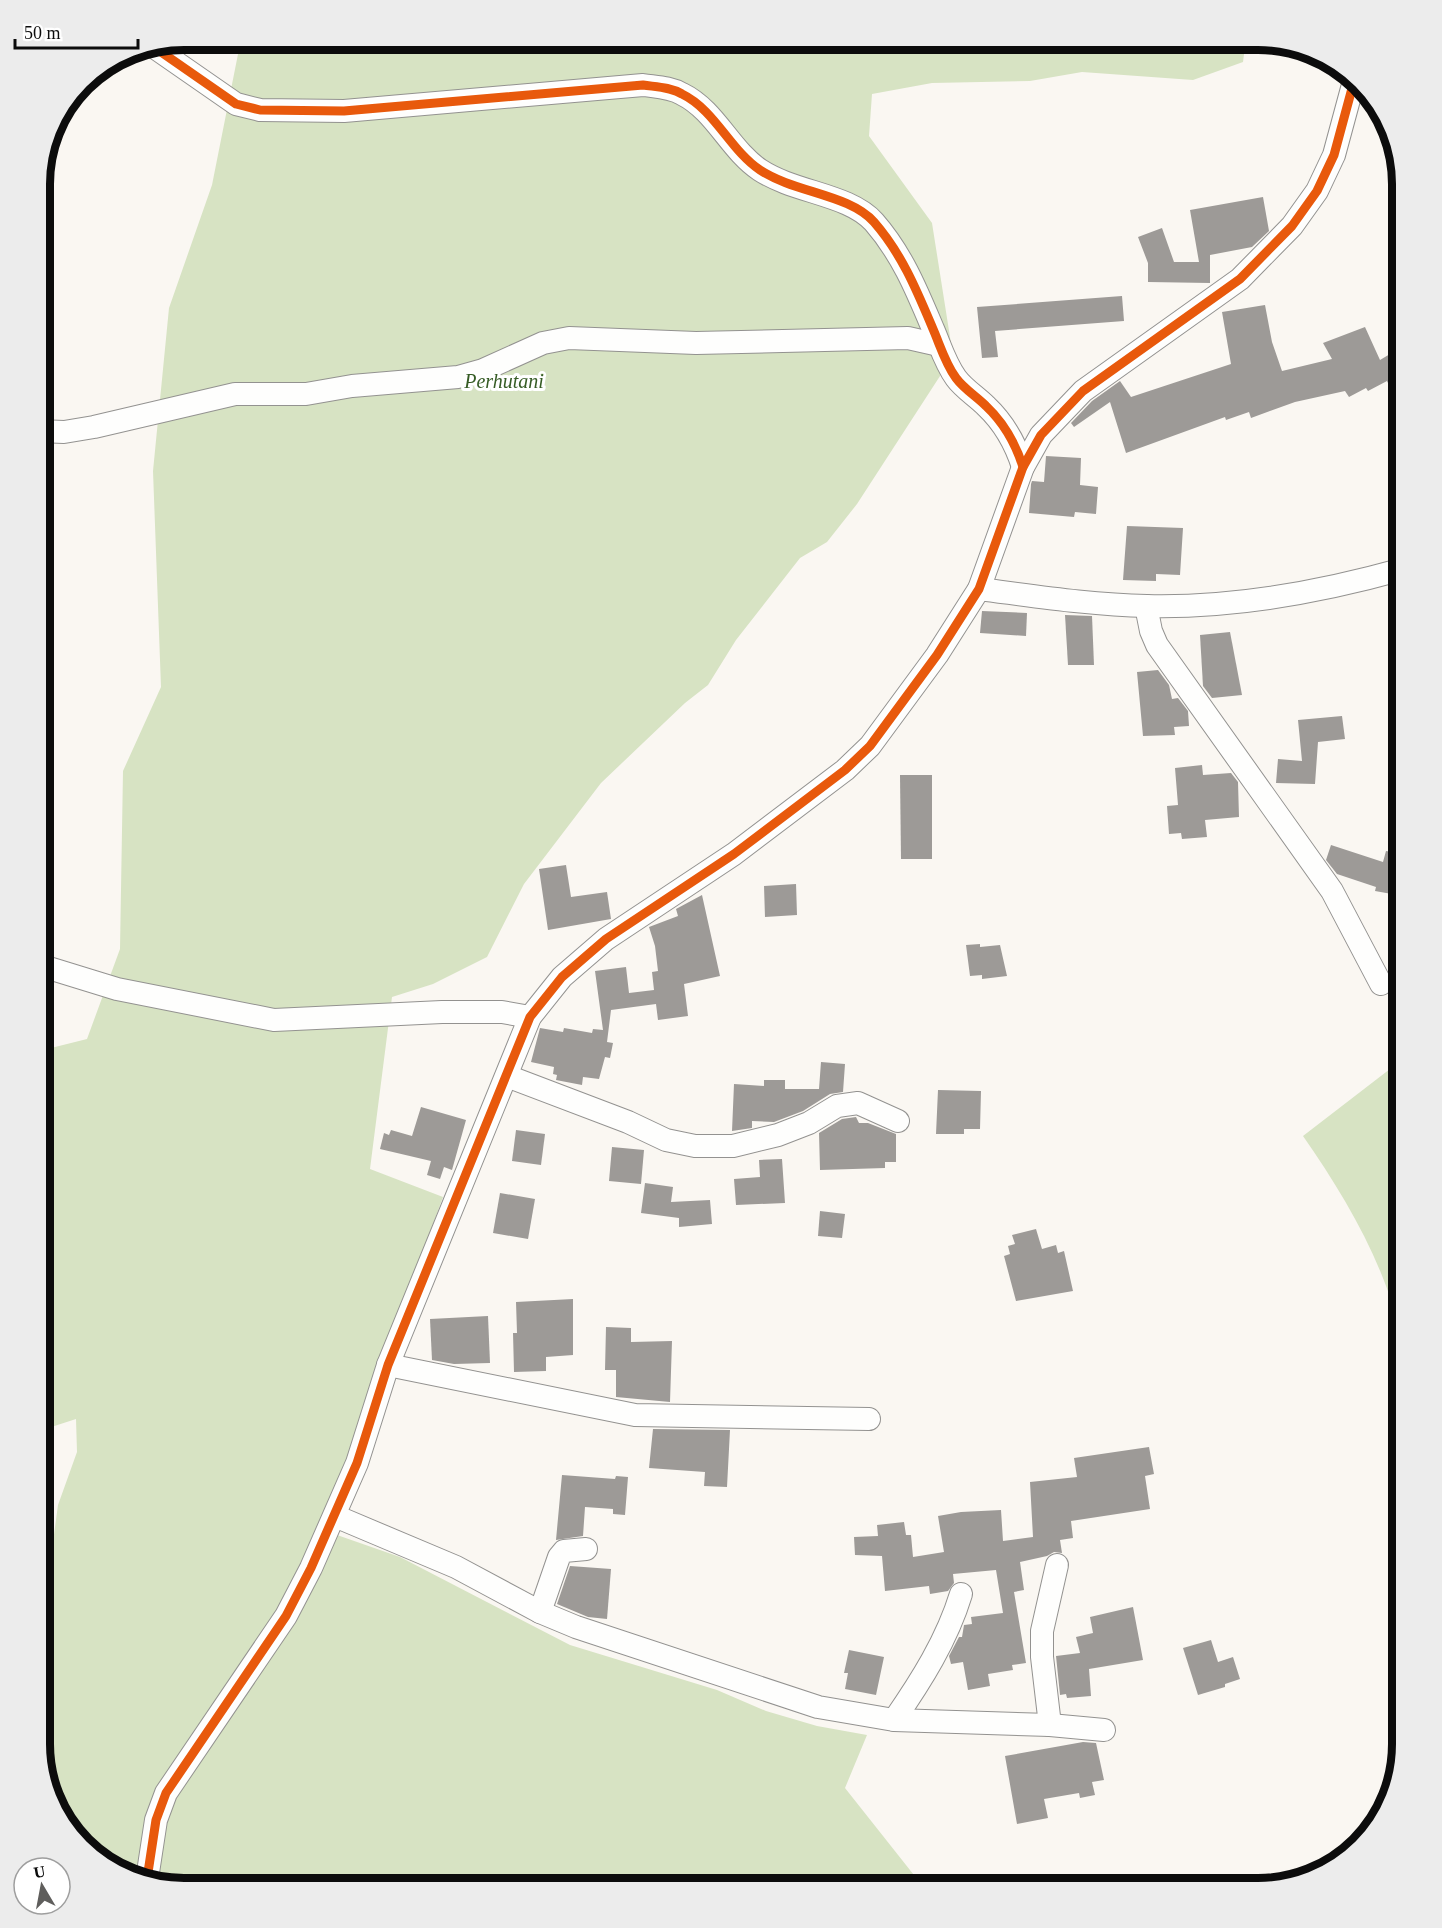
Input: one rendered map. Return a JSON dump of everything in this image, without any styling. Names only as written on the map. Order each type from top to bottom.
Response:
[{"type":"street","points":[[161,52],[236,104],[260,110],[344,111],[643,86],[664,88],[683,94],[706,112],[758,168],[777,180],[808,192],[849,203],[873,221],[895,249],[910,276],[939,345],[957,380],[988,407],[1009,436],[1023,467]]},
{"type":"street","points":[[148,1874],[156,1820],[166,1793],[286,1616],[335,1516],[357,1463],[388,1365],[530,1017],[562,977],[606,939],[734,854],[845,770],[887,725],[937,655],[979,589],[1023,467],[1041,435],[1083,391],[1240,279],[1292,226],[1317,191],[1334,155],[1352,88]]},
{"type":"street","points":[[50,431],[64,432],[94,427],[235,394],[306,394],[352,386],[458,377],[483,370],[543,343],[569,338],[696,343],[909,338],[939,345]]},
{"type":"street","points":[[979,589],[1146,606],[1241,602],[1337,585],[1392,572]]},
{"type":"street","points":[[1146,606],[1151,631],[1157,645],[1332,891],[1381,984]]},
{"type":"street","points":[[50,968],[117,989],[274,1020],[442,1012],[502,1012],[530,1017]]},
{"type":"street","points":[[507,1076],[628,1122],[666,1140],[695,1146],[734,1146],[778,1135],[809,1123],[837,1106],[858,1103],[898,1120]]},
{"type":"street","points":[[388,1365],[635,1415],[869,1419]]},
{"type":"street","points":[[335,1516],[456,1567],[576,1627],[818,1707],[894,1720],[1050,1725],[1104,1730]]},
{"type":"street","points":[[540,1611],[559,1557],[564,1551],[586,1549]]},
{"type":"street","points":[[1050,1725],[1042,1657],[1042,1631],[1057,1565]]},
{"type":"street","points":[[894,1720],[916,1689],[954,1620],[962,1594]]},
{"type":"green space","name":"Perhutani","points":[[239,50],[1245,50],[1243,62],[1193,80],[1082,72],[1030,81],[932,83],[872,94],[869,136],[932,223],[953,356],[857,504],[827,542],[800,558],[736,640],[708,685],[685,703],[601,783],[524,884],[487,957],[433,984],[392,997],[370,1169],[443,1197],[328,1510],[317,1528],[400,1557],[570,1645],[717,1690],[766,1711],[817,1726],[867,1735],[845,1788],[916,1878],[166,1877],[132,1868],[109,1856],[83,1833],[67,1811],[60,1796],[54,1779],[50,1744],[50,1564],[58,1505],[77,1452],[76,1419],[50,1427],[50,1048],[87,1039],[120,949],[123,771],[161,687],[153,471],[169,308],[212,185]]},
{"type":"green space","points":[[1392,1067],[1392,1305],[1364,1236],[1335,1185],[1303,1136]]},
{"type":"building","points":[[1263,197],[1269,231],[1252,247],[1210,255],[1210,283],[1148,282],[1148,263],[1138,237],[1162,228],[1174,262],[1199,262],[1190,210]]},
{"type":"building","points":[[1122,296],[1124,321],[995,331],[998,357],[982,358],[977,307]]},
{"type":"building","points":[[1265,305],[1272,342],[1282,371],[1332,359],[1323,343],[1365,327],[1380,360],[1390,354],[1392,358],[1392,383],[1389,385],[1387,381],[1368,391],[1366,388],[1349,397],[1345,391],[1295,402],[1251,418],[1249,412],[1226,420],[1225,417],[1126,453],[1110,402],[1074,427],[1071,423],[1092,401],[1120,381],[1131,397],[1231,364],[1222,312]]},
{"type":"building","points":[[1046,456],[1081,458],[1080,485],[1098,487],[1096,514],[1075,512],[1074,517],[1029,513],[1031,484],[1032,481],[1044,482]]},
{"type":"building","points":[[1127,526],[1183,528],[1180,575],[1156,574],[1156,581],[1123,580]]},
{"type":"building","points":[[982,611],[1027,613],[1026,636],[980,633]]},
{"type":"building","points":[[1065,615],[1092,616],[1094,665],[1068,665]]},
{"type":"building","points":[[1230,632],[1242,695],[1212,698],[1203,686],[1200,635]]},
{"type":"building","points":[[1158,670],[1169,685],[1172,699],[1178,698],[1188,711],[1189,726],[1174,727],[1175,735],[1143,736],[1137,672]]},
{"type":"building","points":[[1342,716],[1345,739],[1318,742],[1315,784],[1276,783],[1278,759],[1302,761],[1298,720]]},
{"type":"building","points":[[1202,765],[1203,775],[1231,773],[1238,782],[1239,817],[1205,820],[1207,837],[1182,839],[1181,833],[1169,834],[1167,806],[1178,805],[1175,768]]},
{"type":"building","points":[[900,775],[932,775],[932,859],[901,859]]},
{"type":"building","points":[[1331,845],[1383,862],[1386,851],[1392,852],[1392,894],[1375,891],[1376,887],[1337,874],[1326,860]]},
{"type":"building","points":[[566,865],[571,897],[607,892],[611,919],[548,930],[539,869]]},
{"type":"building","points":[[796,884],[797,915],[765,917],[764,886]]},
{"type":"building","points":[[702,895],[720,976],[684,984],[688,1016],[658,1020],[656,1004],[611,1010],[607,1042],[613,1043],[610,1058],[605,1057],[599,1079],[583,1077],[582,1085],[556,1080],[557,1075],[553,1074],[554,1067],[531,1062],[540,1028],[563,1032],[564,1028],[592,1033],[593,1029],[603,1030],[595,971],[626,967],[629,993],[654,990],[652,972],[658,971],[655,946],[649,927],[678,916],[676,909]]},
{"type":"building","points":[[980,944],[980,947],[1000,945],[1007,976],[982,979],[982,975],[970,976],[966,945]]},
{"type":"building","points":[[821,1062],[845,1064],[843,1092],[830,1094],[803,1111],[774,1122],[752,1121],[752,1128],[732,1131],[734,1084],[764,1086],[764,1080],[785,1080],[785,1089],[819,1089]]},
{"type":"building","points":[[938,1090],[981,1091],[980,1129],[964,1129],[964,1134],[936,1134]]},
{"type":"building","points":[[421,1107],[466,1120],[452,1170],[444,1167],[440,1179],[427,1175],[431,1161],[380,1149],[384,1133],[389,1135],[391,1130],[412,1136]]},
{"type":"building","points":[[856,1117],[859,1123],[868,1123],[896,1134],[896,1162],[885,1162],[885,1168],[820,1170],[819,1133],[842,1119]]},
{"type":"building","points":[[516,1130],[545,1134],[541,1165],[512,1161]]},
{"type":"building","points":[[612,1147],[644,1150],[641,1184],[609,1181]]},
{"type":"building","points":[[782,1159],[785,1203],[736,1205],[734,1179],[760,1177],[759,1160]]},
{"type":"building","points":[[645,1183],[673,1187],[671,1202],[710,1200],[712,1224],[679,1227],[679,1218],[641,1213]]},
{"type":"building","points":[[500,1193],[535,1199],[528,1239],[493,1233]]},
{"type":"building","points":[[820,1211],[845,1214],[842,1238],[818,1236]]},
{"type":"building","points":[[1036,1229],[1042,1249],[1056,1245],[1058,1253],[1064,1251],[1073,1291],[1016,1301],[1004,1256],[1010,1254],[1008,1246],[1015,1244],[1012,1235]]},
{"type":"building","points":[[573,1299],[573,1355],[546,1357],[546,1371],[514,1372],[513,1333],[517,1333],[516,1302]]},
{"type":"building","points":[[488,1316],[490,1363],[454,1364],[432,1360],[430,1319]]},
{"type":"building","points":[[606,1327],[631,1328],[631,1342],[672,1341],[670,1402],[616,1397],[616,1370],[605,1370]]},
{"type":"building","points":[[653,1429],[730,1430],[727,1487],[704,1486],[705,1472],[649,1468]]},
{"type":"building","points":[[1149,1447],[1154,1474],[1145,1476],[1150,1509],[1071,1521],[1073,1538],[1060,1540],[1062,1553],[1054,1552],[1047,1556],[1020,1562],[1024,1590],[1014,1592],[1026,1663],[1012,1665],[1013,1670],[988,1674],[990,1686],[968,1690],[963,1662],[951,1664],[949,1656],[959,1637],[962,1637],[964,1625],[972,1624],[971,1617],[1003,1613],[996,1570],[953,1574],[954,1583],[948,1591],[930,1594],[929,1586],[885,1591],[882,1556],[855,1555],[854,1537],[878,1536],[877,1525],[904,1522],[906,1535],[911,1535],[913,1557],[944,1552],[938,1516],[961,1512],[1001,1510],[1003,1541],[1033,1537],[1030,1482],[1077,1477],[1074,1458]]},
{"type":"building","points":[[562,1475],[615,1479],[616,1476],[628,1477],[625,1515],[613,1514],[613,1509],[585,1507],[583,1536],[556,1540]]},
{"type":"building","points":[[570,1566],[611,1569],[607,1619],[588,1617],[557,1604]]},
{"type":"building","points":[[1133,1607],[1143,1660],[1089,1669],[1091,1696],[1067,1698],[1066,1694],[1060,1695],[1056,1656],[1080,1653],[1076,1637],[1093,1633],[1090,1617]]},
{"type":"building","points":[[1211,1640],[1218,1662],[1233,1657],[1240,1679],[1225,1684],[1225,1687],[1198,1695],[1183,1648]]},
{"type":"building","points":[[849,1650],[884,1657],[876,1695],[845,1689],[848,1673],[844,1673]]},
{"type":"building","points":[[1083,1742],[1096,1743],[1104,1780],[1092,1782],[1095,1795],[1080,1798],[1079,1793],[1044,1799],[1048,1818],[1017,1824],[1005,1756]]},
{"type":"cycle path","points":[[161,52],[236,104],[260,110],[344,111],[643,85],[677,92],[694,101],[704,110],[749,162],[760,170],[789,184],[851,205],[874,222],[893,247],[908,273],[952,372],[963,386],[998,419],[1013,442],[1023,467]]},
{"type":"cycle path","points":[[148,1874],[156,1820],[166,1793],[286,1616],[311,1568],[357,1463],[388,1365],[530,1017],[562,977],[606,939],[734,854],[845,770],[870,746],[937,655],[979,589],[1023,467],[1041,435],[1083,391],[1240,279],[1292,226],[1317,191],[1334,155],[1352,88]]}]
